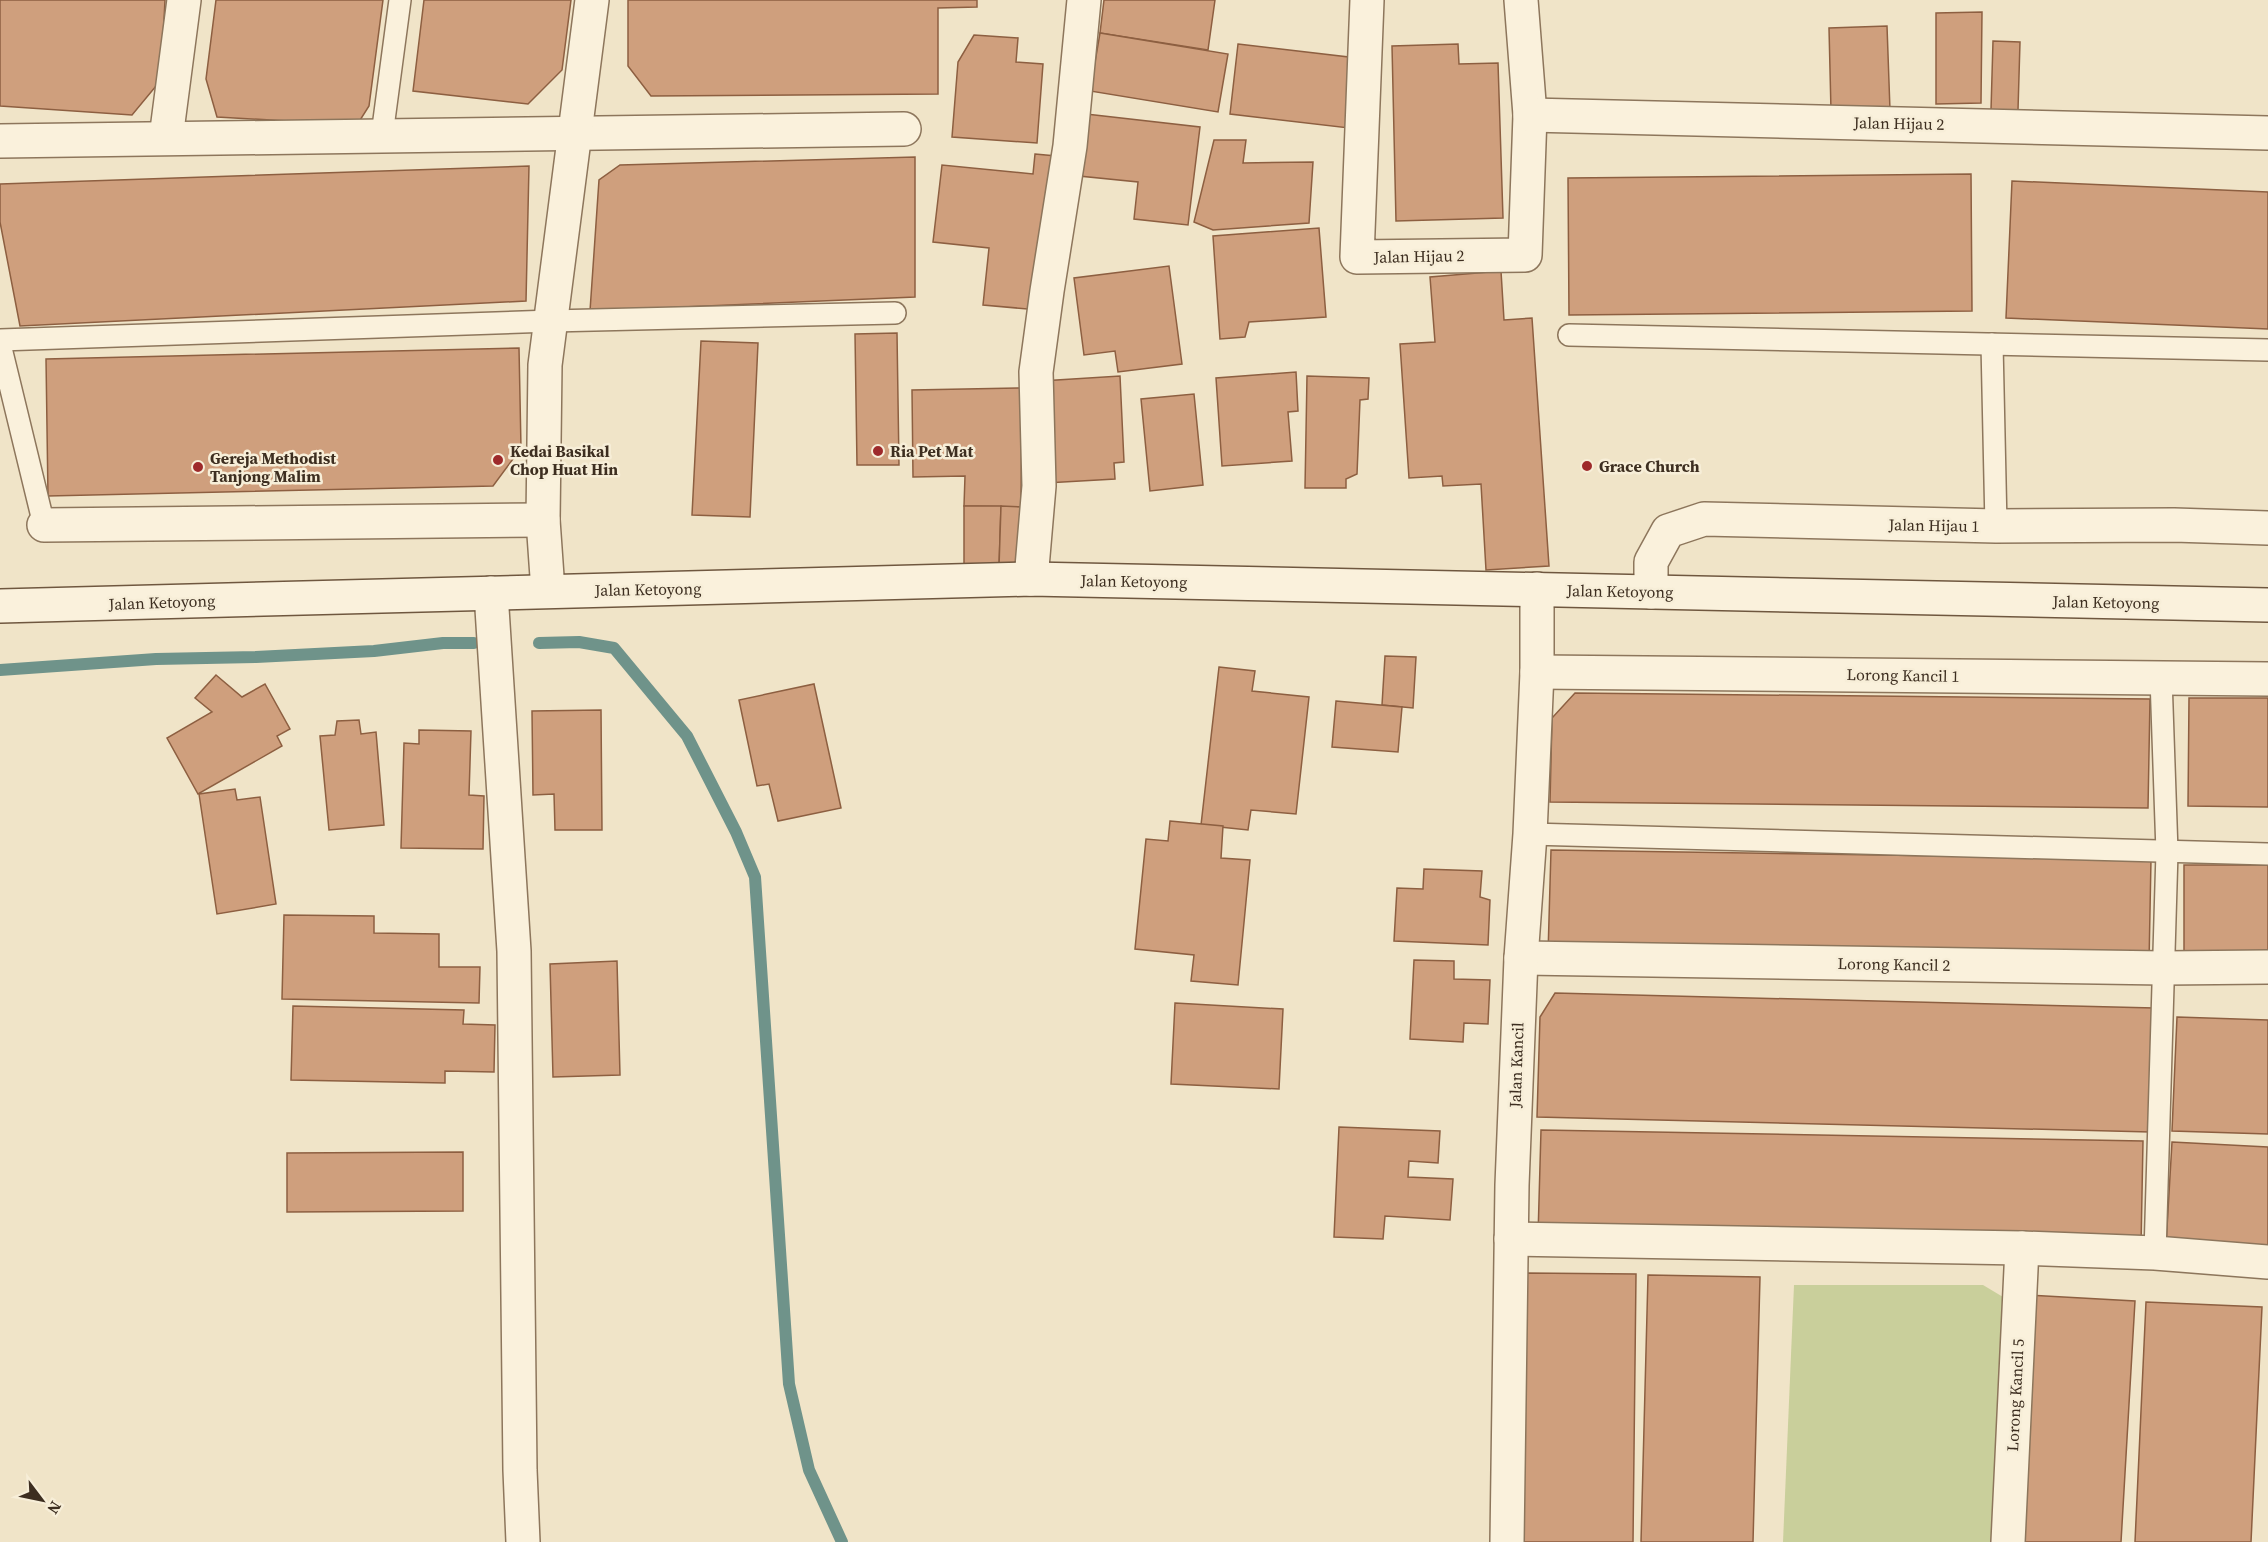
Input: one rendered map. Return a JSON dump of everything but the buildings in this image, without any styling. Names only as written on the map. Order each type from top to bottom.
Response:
[{"type":"street","points":[[166,138],[184,0]]},
{"type":"street","points":[[549,591],[543,520],[545,365],[592,0]]},
{"type":"street","points":[[1030,579],[1039,486],[1036,372],[1070,146],[1084,0]]},
{"type":"street","name":"Jalan Hijau 2","points":[[1367,0],[1357,257],[1525,255],[1530,115],[1521,0]]},
{"type":"street","name":"Jalan Hijau 2","points":[[1530,115],[2268,133]]},
{"type":"street","points":[[0,141],[904,129]]},
{"type":"street","name":"Jalan Hijau 1","points":[[1651,592],[1651,562],[1668,531],[1704,519],[1996,526],[2174,525],[2268,528]]},
{"type":"street","points":[[44,525],[543,520]]},
{"type":"street","name":"Jalan Ketoyong","points":[[0,606],[1030,579],[2268,605]]},
{"type":"street","name":"Jalan Kancil","points":[[1507,1542],[1511,1239],[1521,958],[1530,834],[1537,672],[1537,589]]},
{"type":"street","points":[[491,593],[514,951],[520,1470],[523,1542]]},
{"type":"street","name":"Lorong Kancil 1","points":[[1537,672],[2268,679]]},
{"type":"street","name":"Lorong Kancil 2","points":[[1521,958],[2164,968],[2268,967]]},
{"type":"street","points":[[1511,1239],[2022,1248],[2155,1253],[2268,1262]]},
{"type":"street","name":"Lorong Kancil 5","points":[[2008,1542],[2022,1248]]},
{"type":"lane","points":[[382,135],[400,0]]},
{"type":"lane","points":[[44,525],[0,342],[551,321],[895,313]]},
{"type":"lane","points":[[1569,335],[2268,350]]},
{"type":"lane","points":[[1992,344],[1996,526]]},
{"type":"lane","points":[[2155,1253],[2167,852],[2161,678]]},
{"type":"lane","points":[[1530,834],[2268,854]]},
{"type":"green space","points":[[1794,1285],[1983,1285],[2008,1300],[1993,1542],[1783,1542]]},
{"type":"waterway","points":[[539,643],[579,642],[614,648],[687,736],[736,832],[755,877],[789,1384],[809,1470],[842,1542]]},
{"type":"waterway","points":[[0,670],[156,659],[374,651],[443,643],[474,643]]},
{"type":"place","name":"Ria Pet Mat","points":[[878,451]]},
{"type":"place","name":"Kedai Basikal Chop Huat Hin","points":[[498,460]]},
{"type":"place","name":"Grace Church","points":[[1587,466]]},
{"type":"place","name":"Gereja Methodist Tanjong Malim","points":[[198,467]]}]
